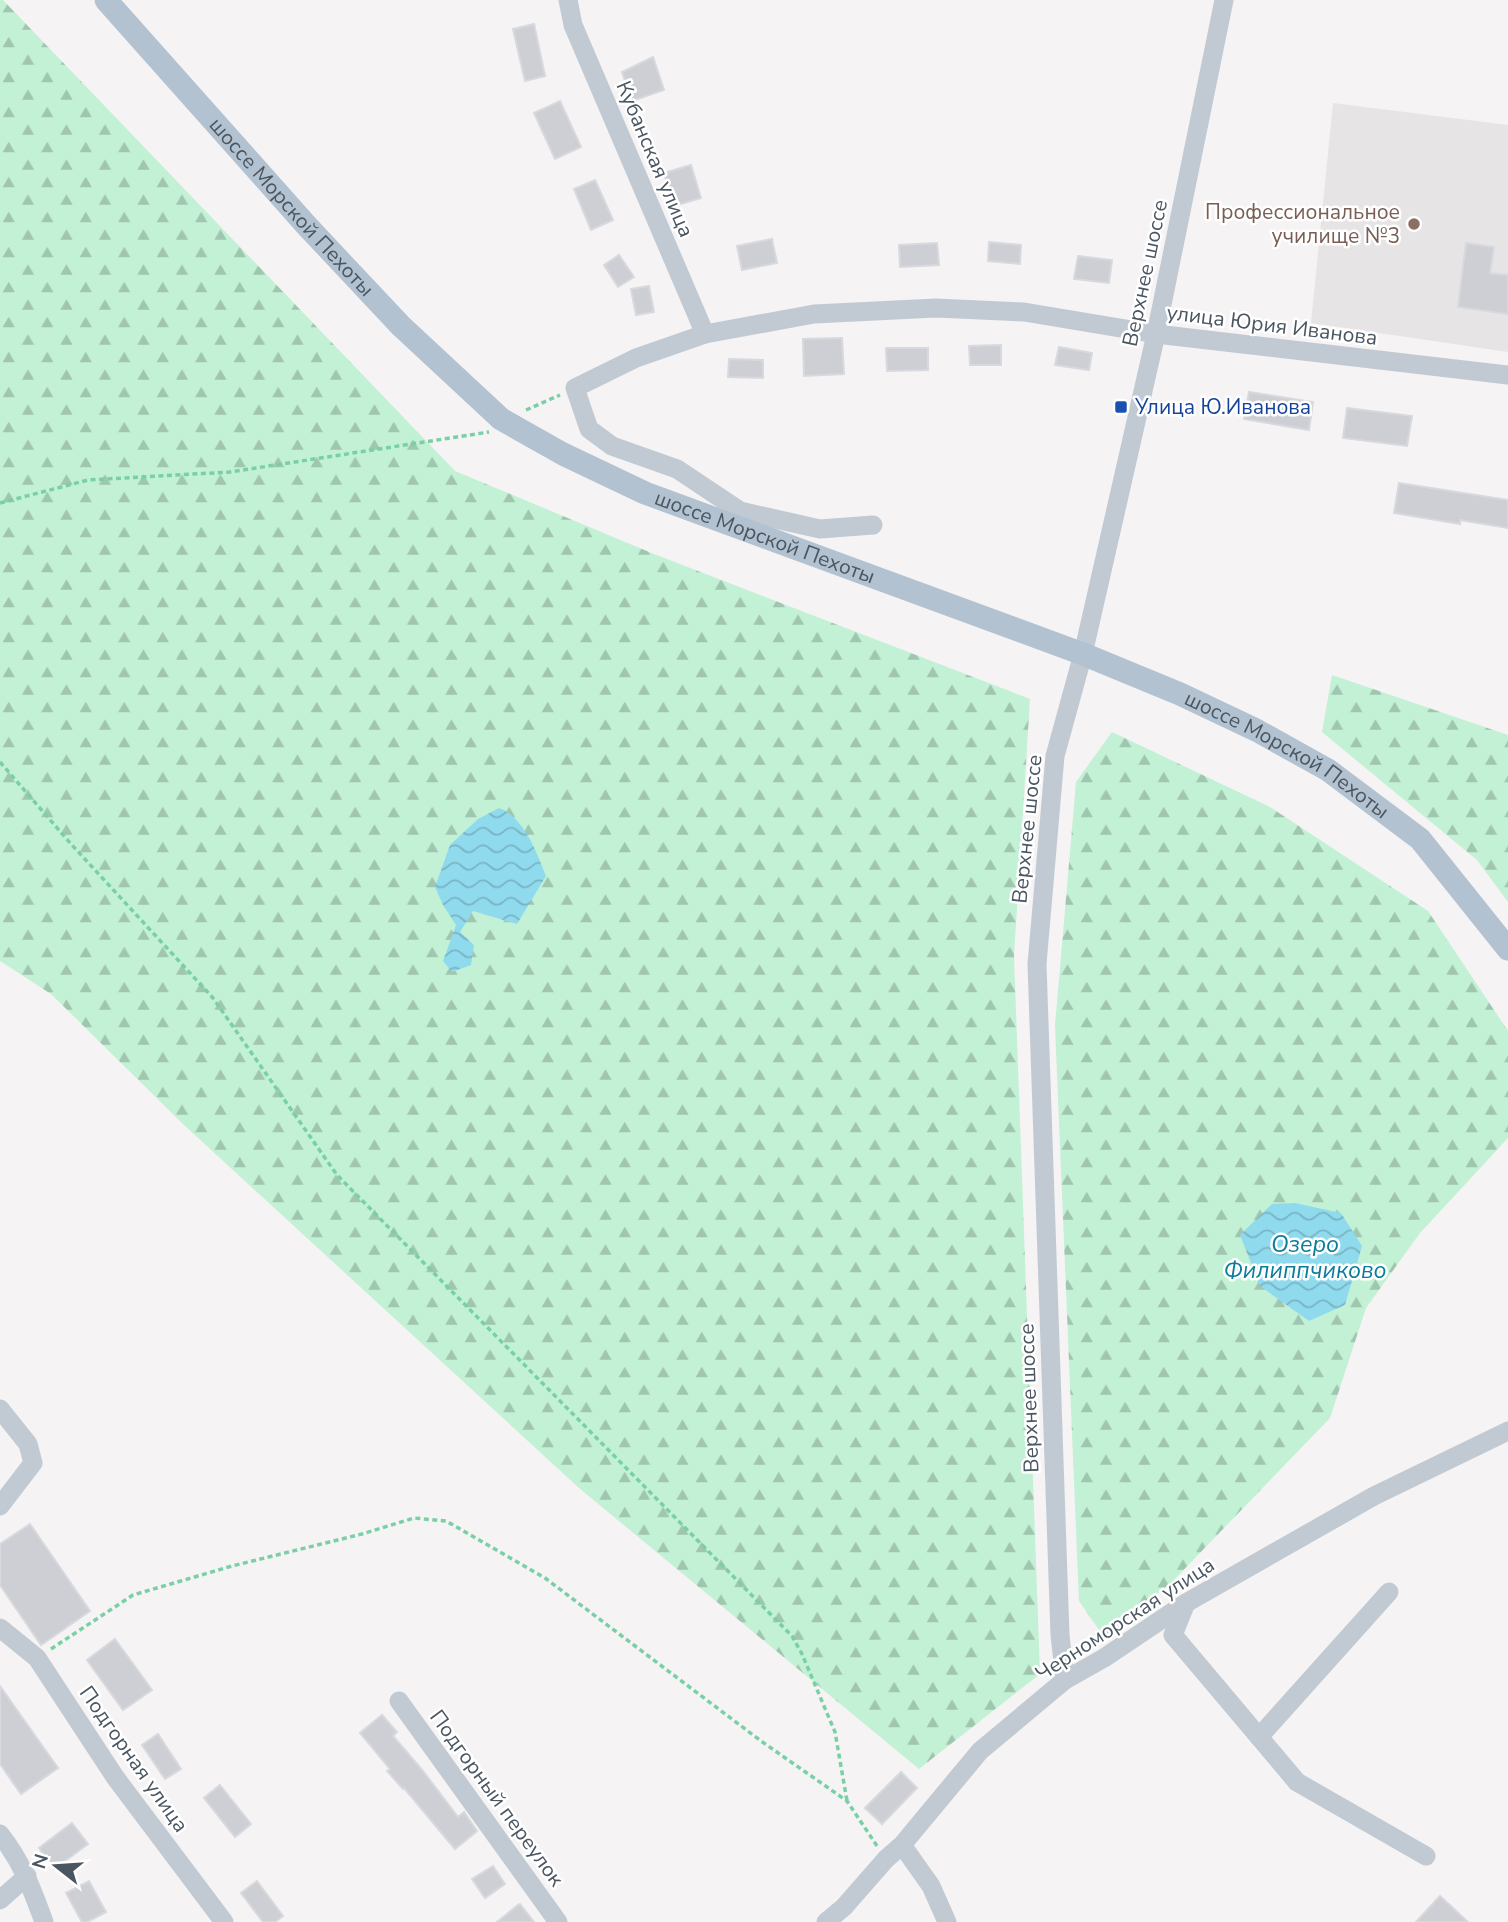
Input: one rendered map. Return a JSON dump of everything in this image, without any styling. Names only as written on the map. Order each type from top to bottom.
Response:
[{"type":"main road","name":"шоссе Морской Пехоты","points":[[106,0],[307,226],[401,326],[500,419],[563,454],[645,493],[1083,654],[1181,694],[1256,730],[1328,771],[1420,839],[1508,949]]},
{"type":"street","name":"Кубанская улица","points":[[568,0],[573,25],[705,334]]},
{"type":"street","name":"Верхнее шоссе","points":[[1065,1680],[1060,1635],[1037,964],[1055,756],[1083,654],[1156,334],[1224,0]]},
{"type":"street","name":"улица Юрия Иванова","points":[[575,388],[636,358],[705,334],[814,314],[936,308],[1024,312],[1156,334],[1508,375]]},
{"type":"street","points":[[575,388],[589,429],[612,446],[677,469],[740,510],[820,529],[873,525]]},
{"type":"street","points":[[0,1409],[28,1444],[33,1463],[0,1506]]},
{"type":"street","name":"Черноморская улица","points":[[826,1922],[845,1915],[886,1859],[902,1845],[980,1751],[1065,1680],[1104,1658],[1186,1603],[1374,1496],[1508,1431]]},
{"type":"street","points":[[1259,1737],[1389,1592]]},
{"type":"street","points":[[1186,1603],[1173,1635],[1297,1782],[1426,1856]]},
{"type":"street","name":"Подгорная улица","points":[[0,1628],[37,1658],[115,1777],[224,1922]]},
{"type":"street","name":"Подгорный переулок","points":[[400,1701],[558,1922]]},
{"type":"street","points":[[0,1834],[15,1853],[27,1876],[44,1922]]},
{"type":"street","points":[[902,1845],[931,1886],[947,1922]]},
{"type":"street","points":[[0,1900],[27,1876]]},
{"type":"path","points":[[526,410],[575,388]]},
{"type":"path","points":[[0,503],[88,480],[230,472],[491,432]]},
{"type":"path","points":[[0,762],[71,844],[213,998],[337,1175],[792,1636],[835,1732],[847,1801]]},
{"type":"path","points":[[37,1658],[133,1595],[414,1518],[446,1521],[545,1578],[761,1741],[847,1801],[886,1859]]},
{"type":"shaded area","name":"Профессиональное училище №3","points":[[1333,103],[1508,125],[1508,352],[1311,323]]},
{"type":"green space","points":[[0,0],[3,0],[455,471],[654,554],[1030,699],[1014,956],[1040,1674],[919,1769],[579,1488],[184,1125],[51,994],[0,961]]},
{"type":"green space","points":[[1332,675],[1508,735],[1508,902],[1477,860],[1322,732]]},
{"type":"green space","points":[[1112,732],[1270,807],[1428,911],[1508,1031],[1508,1138],[1420,1233],[1366,1308],[1330,1418],[1170,1584],[1104,1637],[1079,1601],[1055,1026],[1076,782]]},
{"type":"water","points":[[499,808],[516,819],[522,827],[546,876],[517,924],[473,911],[460,932],[474,945],[471,965],[452,972],[443,961],[456,925],[435,887],[450,845],[478,819]]},
{"type":"water","name":"Озеро Филиппчиково","points":[[1295,1203],[1341,1213],[1362,1246],[1345,1305],[1309,1321],[1260,1286],[1240,1235],[1272,1204]]},
{"type":"building","points":[[534,24],[545,76],[525,81],[513,29]]},
{"type":"building","points":[[653,57],[664,90],[632,101],[622,72]]},
{"type":"building","points":[[560,101],[581,147],[555,159],[534,113]]},
{"type":"building","points":[[691,165],[701,198],[674,206],[664,173]]},
{"type":"building","points":[[595,180],[613,220],[591,230],[574,189]]},
{"type":"building","points":[[772,239],[777,263],[742,270],[737,246]]},
{"type":"building","points":[[989,242],[1021,245],[1020,264],[988,261]]},
{"type":"building","points":[[937,243],[939,265],[900,267],[899,245]]},
{"type":"building","points":[[1466,243],[1494,247],[1490,273],[1508,275],[1508,314],[1458,307]]},
{"type":"building","points":[[619,255],[634,277],[618,287],[604,265]]},
{"type":"building","points":[[1078,256],[1112,260],[1109,283],[1074,279]]},
{"type":"building","points":[[649,286],[654,312],[636,315],[631,289]]},
{"type":"building","points":[[842,338],[844,374],[804,376],[803,339]]},
{"type":"building","points":[[1001,345],[1001,365],[970,365],[969,346]]},
{"type":"building","points":[[1059,347],[1092,353],[1089,370],[1055,365]]},
{"type":"building","points":[[886,348],[928,348],[928,370],[887,371]]},
{"type":"building","points":[[729,359],[763,360],[763,378],[728,377]]},
{"type":"building","points":[[1249,392],[1313,402],[1309,430],[1244,419]]},
{"type":"building","points":[[1347,408],[1412,416],[1407,446],[1343,438]]},
{"type":"building","points":[[1399,483],[1508,500],[1508,528],[1460,520],[1460,524],[1394,513]]},
{"type":"building","points":[[30,1524],[90,1611],[41,1645],[0,1585],[0,1544]]},
{"type":"building","points":[[115,1639],[152,1690],[123,1710],[87,1660]]},
{"type":"building","points":[[0,1686],[58,1768],[21,1794],[0,1764]]},
{"type":"building","points":[[382,1715],[397,1732],[393,1736],[458,1817],[464,1812],[477,1831],[455,1849],[387,1771],[390,1769],[360,1733]]},
{"type":"building","points":[[158,1734],[181,1769],[165,1779],[142,1745]]},
{"type":"building","points":[[901,1772],[917,1788],[882,1824],[865,1808]]},
{"type":"building","points":[[220,1785],[251,1824],[235,1837],[204,1798]]},
{"type":"building","points":[[72,1823],[88,1844],[54,1869],[39,1848]]},
{"type":"building","points":[[493,1866],[505,1884],[485,1898],[472,1879]]},
{"type":"building","points":[[89,1881],[106,1912],[82,1922],[66,1893]]},
{"type":"building","points":[[257,1881],[283,1916],[275,1922],[263,1922],[241,1893]]},
{"type":"building","points":[[1440,1896],[1468,1922],[1416,1922]]},
{"type":"building","points":[[520,1904],[534,1922],[497,1922],[518,1905]]},
{"type":"place","name":"Профессиональное училище №3","points":[[1414,224]]},
{"type":"place","name":"Улица Ю.Иванова","points":[[1121,407]]}]
